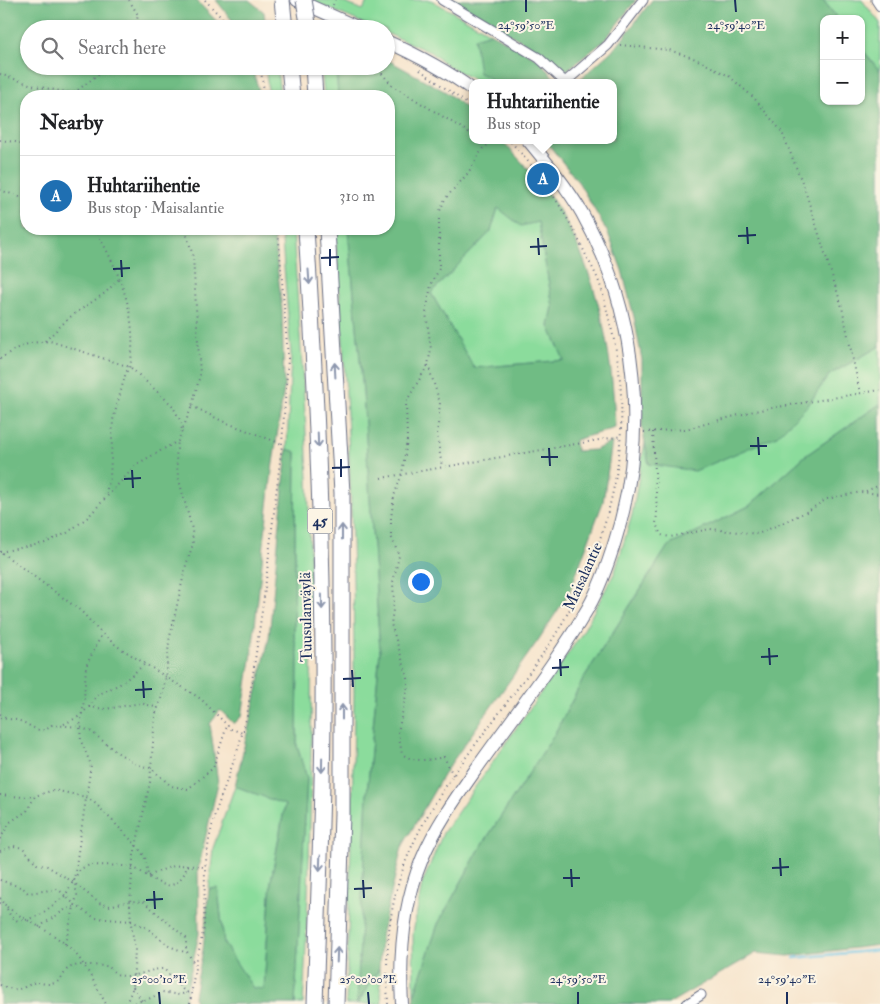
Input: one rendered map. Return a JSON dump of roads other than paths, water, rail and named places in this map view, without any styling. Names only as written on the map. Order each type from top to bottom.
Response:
[{"type":"highway","points":[[282,0],[284,20]]},
{"type":"highway","points":[[304,0],[307,20]]},
{"type":"highway","points":[[290,75],[291,90]]},
{"type":"highway","points":[[314,75],[315,90]]},
{"type":"highway","name":"Tuusulanväylä","points":[[306,235],[320,493],[323,653],[322,814],[315,1004]]},
{"type":"highway","name":"45","points":[[327,235],[342,493],[342,814],[336,1004]]},
{"type":"main road","points":[[297,0],[341,20]]},
{"type":"main road","points":[[395,45],[427,60],[469,87]]},
{"type":"main road","name":"Maisalantie","points":[[402,1004],[402,936],[407,909],[422,858],[436,830],[455,800],[552,663],[589,606],[602,579],[620,526],[628,494],[635,432],[634,380],[625,324],[607,266],[582,212],[531,144]]},
{"type":"street","points":[[442,0],[539,58],[562,79]]},
{"type":"street","points":[[568,79],[608,45],[643,0]]},
{"type":"street","points":[[876,0],[880,6]]},
{"type":"street","points":[[687,1004],[701,996]]},
{"type":"waterway","points":[[794,958],[880,950]]},
{"type":"place","name":"Huhtariihentie","points":[[543,179]]}]
